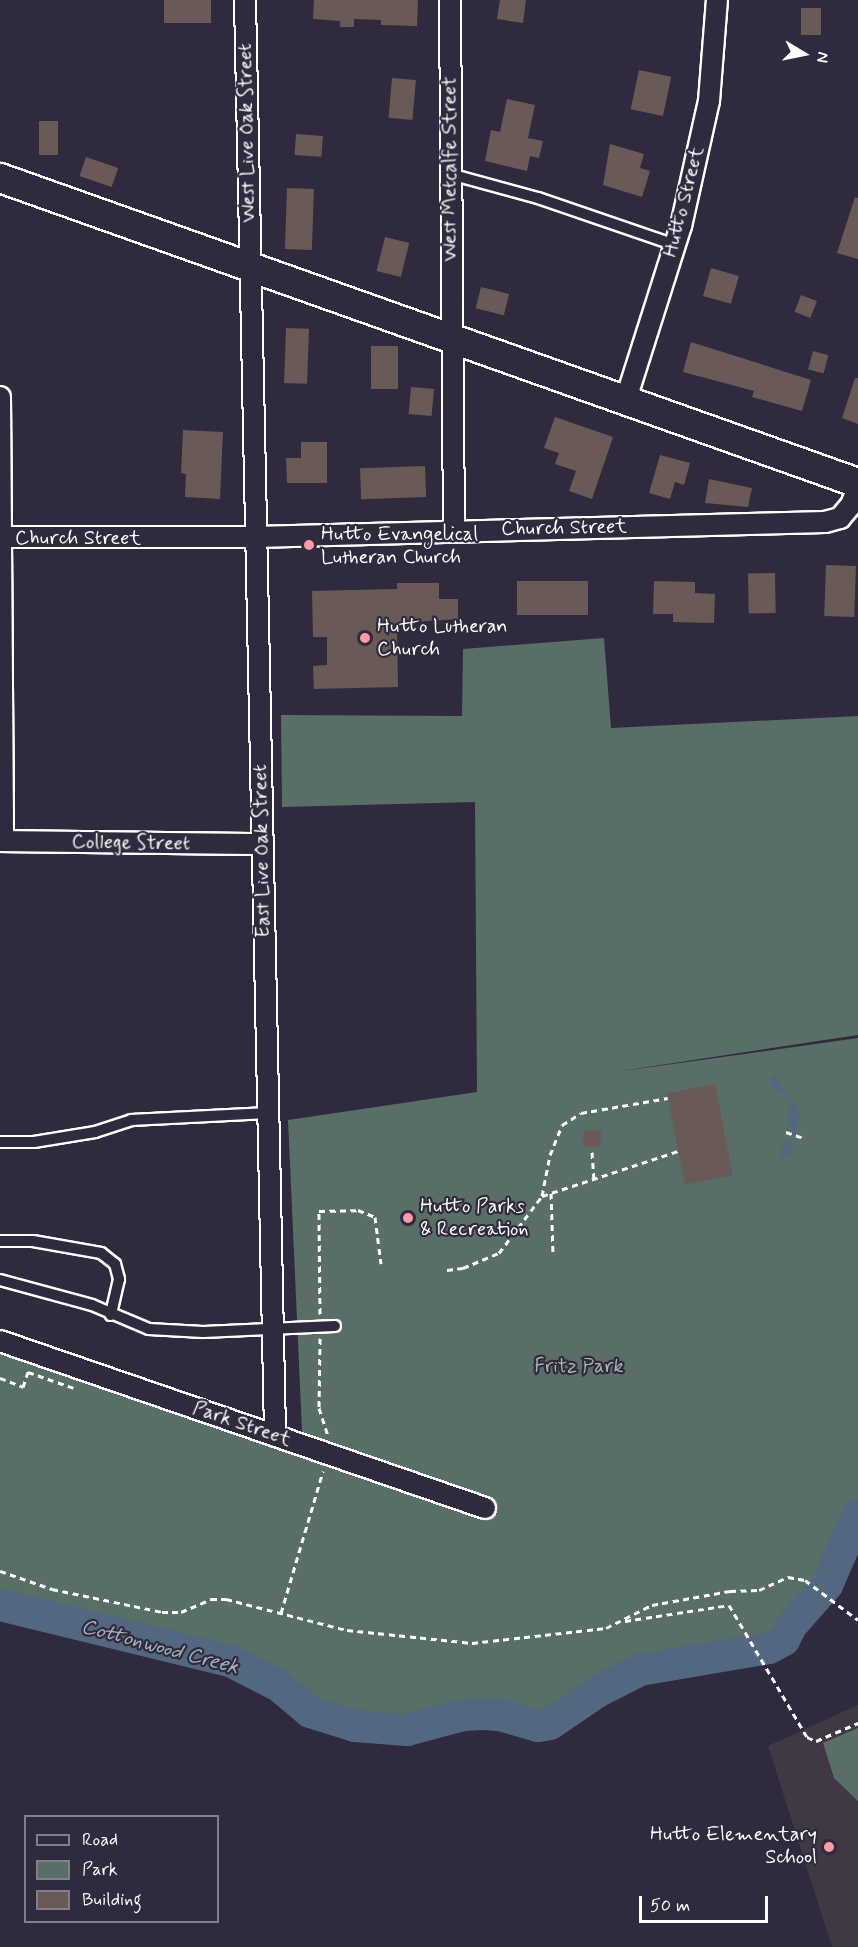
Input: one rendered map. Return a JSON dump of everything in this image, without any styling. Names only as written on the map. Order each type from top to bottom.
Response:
[{"type":"main road","points":[[0,178],[626,399],[858,485]]},
{"type":"street","name":"West Live Oak Street","points":[[245,0],[249,267]]},
{"type":"street","name":"West Metcalfe Street","points":[[450,0],[450,338],[454,531]]},
{"type":"street","name":"Hutto Street","points":[[626,399],[675,245],[709,101],[717,0]]},
{"type":"street","name":"East Live Oak Street","points":[[249,267],[275,1436]]},
{"type":"street","points":[[0,397],[1,841]]},
{"type":"street","name":"Church Street","points":[[2,538],[255,537],[825,522],[840,518],[851,505],[858,485]]},
{"type":"street","name":"College Street","points":[[1,841],[262,844]]},
{"type":"street","name":"Park Street","points":[[0,1341],[485,1508]]},
{"type":"lane","points":[[450,174],[538,198],[675,245]]},
{"type":"lane","points":[[0,1142],[34,1142],[95,1132],[131,1120],[268,1113]]},
{"type":"lane","points":[[0,1241],[33,1241],[101,1253],[115,1264],[119,1279],[111,1315]]},
{"type":"lane","points":[[0,1280],[92,1305],[111,1315],[149,1329],[203,1332],[273,1327],[336,1326]]},
{"type":"path","points":[[447,1270],[463,1268],[499,1253],[542,1196],[550,1155],[562,1125],[581,1113],[668,1098]]},
{"type":"path","points":[[787,1132],[801,1137]]},
{"type":"path","points":[[542,1196],[678,1151]]},
{"type":"path","points":[[592,1152],[594,1179]]},
{"type":"path","points":[[551,1193],[553,1252]]},
{"type":"path","points":[[281,1613],[327,1453],[328,1434],[320,1408],[319,1211],[358,1210],[375,1216],[381,1264]]},
{"type":"path","points":[[0,1378],[23,1387],[28,1372],[83,1391]]},
{"type":"path","points":[[0,1571],[52,1589],[162,1612],[181,1612],[212,1599],[226,1599],[347,1630],[472,1643],[533,1639],[729,1605],[807,1737],[816,1741],[858,1723]]},
{"type":"path","points":[[622,1622],[652,1605],[730,1591],[759,1590],[788,1577],[805,1581],[858,1620]]},
{"type":"shaded area","name":"Hutto Elementary School","points":[[858,1705],[858,1947],[832,1947],[768,1746]]},
{"type":"green space","name":"Fritz Park","points":[[604,638],[611,728],[858,716],[858,1035],[615,1072],[858,1038],[858,1518],[839,1582],[776,1659],[606,1683],[552,1722],[472,1715],[398,1732],[339,1727],[255,1680],[188,1651],[0,1611],[0,1350],[303,1453],[288,1120],[477,1092],[475,802],[282,807],[281,715],[462,716],[463,649]]},
{"type":"green space","points":[[858,1728],[858,1801],[834,1778],[823,1743]]},
{"type":"water","points":[[775,1074],[787,1095],[795,1101],[800,1113],[791,1152],[779,1161],[783,1145],[793,1139],[787,1113],[794,1103],[769,1083],[771,1075]]},
{"type":"building","points":[[164,0],[211,0],[211,23],[164,23]]},
{"type":"building","points":[[314,0],[418,0],[417,26],[381,25],[381,20],[354,19],[354,27],[340,27],[340,21],[313,19]]},
{"type":"building","points":[[500,0],[526,0],[523,23],[497,19]]},
{"type":"building","points":[[801,8],[821,8],[821,35],[801,35]]},
{"type":"building","points":[[639,70],[671,77],[663,116],[631,109]]},
{"type":"building","points":[[392,78],[416,80],[412,120],[389,118]]},
{"type":"building","points":[[507,99],[535,105],[528,138],[543,141],[539,158],[530,156],[527,171],[485,161],[491,130],[500,132]]},
{"type":"building","points":[[39,121],[58,121],[58,155],[39,155]]},
{"type":"building","points":[[296,134],[323,136],[321,157],[295,155]]},
{"type":"building","points":[[610,144],[644,154],[640,168],[650,171],[642,197],[603,185]]},
{"type":"building","points":[[86,157],[118,168],[112,187],[79,176]]},
{"type":"building","points":[[287,188],[314,189],[312,250],[285,249]]},
{"type":"building","points":[[855,197],[858,198],[858,259],[837,253]]},
{"type":"building","points":[[385,237],[409,243],[401,277],[377,271]]},
{"type":"building","points":[[711,268],[739,276],[731,304],[703,296]]},
{"type":"building","points":[[481,287],[509,294],[504,315],[476,308]]},
{"type":"building","points":[[801,295],[817,301],[810,318],[795,312]]},
{"type":"building","points":[[286,328],[309,329],[307,384],[284,383]]},
{"type":"building","points":[[691,342],[811,380],[802,411],[752,397],[754,391],[683,372]]},
{"type":"building","points":[[371,346],[398,346],[398,389],[371,389]]},
{"type":"building","points":[[813,351],[828,355],[824,373],[808,369]]},
{"type":"building","points":[[855,378],[858,378],[858,424],[842,418]]},
{"type":"building","points":[[411,387],[434,389],[432,416],[409,414]]},
{"type":"building","points":[[555,417],[613,437],[592,499],[569,491],[576,471],[555,464],[559,453],[544,448]]},
{"type":"building","points":[[183,430],[223,432],[220,499],[185,497],[186,474],[181,473]]},
{"type":"building","points":[[301,442],[327,442],[327,483],[287,483],[286,458],[301,458]]},
{"type":"building","points":[[660,455],[690,463],[684,485],[675,482],[670,499],[649,493]]},
{"type":"building","points":[[425,466],[426,497],[361,499],[360,468]]},
{"type":"building","points":[[709,479],[752,488],[748,507],[705,503]]},
{"type":"building","points":[[826,565],[856,566],[854,617],[824,616]]},
{"type":"building","points":[[748,573],[775,573],[776,613],[749,613]]},
{"type":"building","points":[[517,581],[588,581],[588,615],[517,615]]},
{"type":"building","points":[[654,581],[695,582],[695,593],[715,594],[714,623],[673,622],[673,614],[653,614]]},
{"type":"building","name":"Hutto Lutheran Church","points":[[397,583],[439,583],[439,599],[458,599],[458,619],[397,623],[398,687],[314,689],[313,666],[327,665],[327,637],[313,637],[312,591],[397,589]]},
{"type":"building","points":[[715,1084],[733,1175],[685,1185],[667,1093]]},
{"type":"building","points":[[584,1130],[601,1131],[600,1147],[583,1146]]},
{"type":"waterway","name":"Cottonwood Creek","points":[[0,1605],[230,1661],[279,1686],[310,1712],[355,1726],[407,1730],[463,1715],[482,1714],[500,1715],[538,1726],[550,1724],[597,1692],[640,1670],[769,1648],[784,1640],[791,1626],[827,1585],[858,1514]]},
{"type":"place","name":"Hutto Evangelical Lutheran Church","points":[[309,545]]},
{"type":"place","name":"Hutto Lutheran Church","points":[[365,638]]},
{"type":"place","name":"Hutto Parks & Recreation","points":[[408,1218]]},
{"type":"place","name":"Hutto Elementary School","points":[[829,1847]]}]
